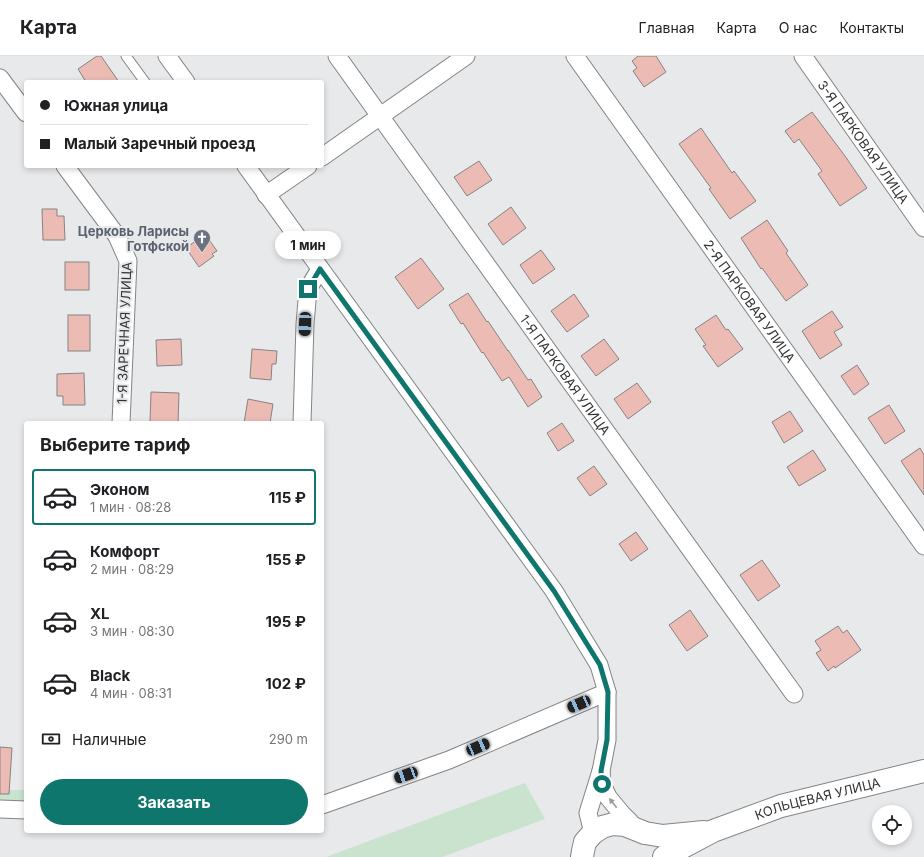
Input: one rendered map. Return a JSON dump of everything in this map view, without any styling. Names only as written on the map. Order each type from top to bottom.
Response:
[{"type":"street","points":[[167,56],[185,80]]},
{"type":"street","name":"1-Я ПАРКОВАЯ УЛИЦА","points":[[337,56],[794,694]]},
{"type":"street","points":[[324,156],[466,56]]},
{"type":"street","name":"2-Я ПАРКОВАЯ УЛИЦА","points":[[574,56],[924,546]]},
{"type":"street","name":"3-Я ПАРКОВАЯ УЛИЦА","points":[[803,56],[924,228]]},
{"type":"street","points":[[0,78],[24,111]]},
{"type":"street","name":"1-Я ЗАРЕЧНАЯ УЛИЦА","points":[[66,168],[117,236],[128,261],[121,421]]},
{"type":"street","points":[[247,168],[554,591],[600,665],[608,692],[607,740],[601,771],[588,813],[583,849]]},
{"type":"street","points":[[266,195],[305,168]]},
{"type":"street","points":[[302,421],[305,324],[308,289],[320,269]]},
{"type":"street","points":[[324,804],[449,760],[608,692]]},
{"type":"street","points":[[601,771],[602,784],[608,797],[635,830],[644,837],[649,847],[651,857]]},
{"type":"street","name":"КОЛЬЦЕВАЯ УЛИЦА","points":[[713,831],[780,806],[924,771]]},
{"type":"street","points":[[0,809],[24,810]]},
{"type":"street","points":[[583,849],[602,827],[613,824],[625,825],[635,830],[663,836],[713,831]]},
{"type":"street","points":[[674,854],[713,831]]},
{"type":"lane","points":[[126,56],[144,80]]},
{"type":"green space","points":[[525,783],[545,819],[442,857],[326,857]]},
{"type":"green space","points":[[0,790],[24,790],[24,802],[0,801]]},
{"type":"building","points":[[97,56],[101,56],[118,80],[85,80],[78,69]]},
{"type":"building","points":[[638,56],[656,56],[666,72],[644,87],[633,71],[637,68],[632,61]]},
{"type":"building","points":[[812,112],[867,188],[840,206],[818,174],[822,171],[799,139],[794,143],[785,131]]},
{"type":"building","points":[[701,128],[732,173],[734,171],[756,201],[730,219],[709,189],[711,188],[679,144]]},
{"type":"building","points":[[479,161],[492,180],[467,196],[454,177]]},
{"type":"building","points":[[511,207],[526,228],[503,245],[488,224]]},
{"type":"building","points":[[42,209],[57,209],[57,216],[64,216],[65,240],[43,240]]},
{"type":"building","points":[[767,220],[788,251],[786,253],[808,285],[786,301],[762,268],[761,269],[741,238]]},
{"type":"building","name":"Церковь Ларисы Готфской","points":[[205,234],[217,251],[212,254],[214,256],[199,267],[186,248]]},
{"type":"building","points":[[541,250],[555,269],[533,284],[520,265]]},
{"type":"building","points":[[421,258],[444,289],[418,309],[395,277]]},
{"type":"building","points":[[65,262],[89,262],[89,290],[65,290]]},
{"type":"building","points":[[468,293],[528,380],[531,379],[542,397],[528,407],[509,377],[502,381],[449,305]]},
{"type":"building","points":[[574,294],[589,316],[567,332],[551,311]]},
{"type":"building","points":[[832,311],[843,327],[834,332],[842,345],[820,359],[802,331]]},
{"type":"building","points":[[68,315],[90,315],[90,351],[68,351]]},
{"type":"building","points":[[716,315],[726,330],[728,329],[743,349],[718,367],[703,346],[706,345],[695,329]]},
{"type":"building","points":[[181,339],[182,365],[157,366],[156,340]]},
{"type":"building","points":[[604,339],[619,359],[596,376],[581,356]]},
{"type":"building","points":[[252,349],[277,351],[276,364],[272,364],[271,380],[250,378]]},
{"type":"building","points":[[857,365],[869,384],[854,395],[841,376]]},
{"type":"building","points":[[84,373],[85,405],[63,405],[63,396],[57,396],[57,374]]},
{"type":"building","points":[[637,383],[651,402],[628,419],[614,399]]},
{"type":"building","points":[[151,392],[179,393],[178,421],[150,421]]},
{"type":"building","points":[[248,399],[273,404],[270,421],[244,421]]},
{"type":"building","points":[[889,405],[905,431],[885,444],[868,418]]},
{"type":"building","points":[[790,411],[803,431],[784,443],[772,422]]},
{"type":"building","points":[[562,423],[574,441],[558,451],[547,433]]},
{"type":"building","points":[[920,448],[924,455],[924,495],[901,461]]},
{"type":"building","points":[[813,450],[826,470],[799,486],[787,467]]},
{"type":"building","points":[[594,466],[607,484],[590,496],[577,478]]},
{"type":"building","points":[[636,532],[648,549],[631,561],[619,544]]},
{"type":"building","points":[[762,560],[780,586],[758,601],[740,575]]},
{"type":"building","points":[[690,610],[708,636],[687,651],[669,625]]},
{"type":"building","points":[[838,626],[843,633],[847,630],[861,650],[835,668],[834,666],[828,671],[816,653],[821,650],[815,641]]},
{"type":"building","points":[[0,747],[12,748],[9,794],[0,794]]},
{"type":"place","name":"Церковь Ларисы Готфской","points":[[202,253]]},
{"type":"route","points":[[308,289],[320,269],[554,591],[600,665],[608,692],[607,740],[601,771],[602,784]]}]
